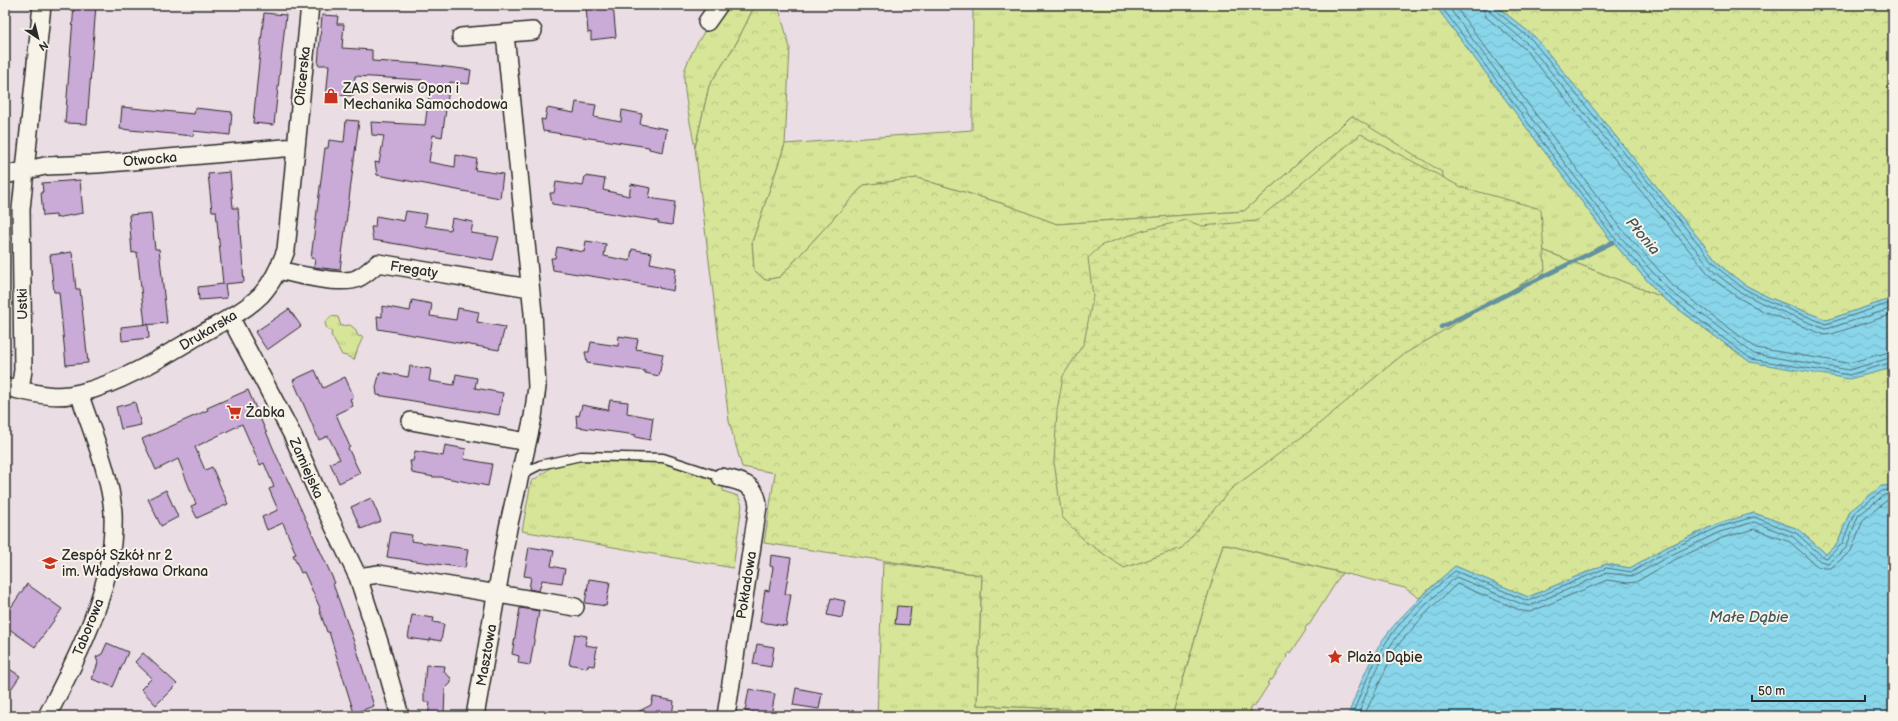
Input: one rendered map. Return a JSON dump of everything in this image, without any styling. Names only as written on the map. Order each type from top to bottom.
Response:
[{"type":"street","name":"Ustki","points":[[13,388],[23,370],[21,209],[42,5]]},
{"type":"street","name":"Oficerska","points":[[295,147],[310,5]]},
{"type":"street","points":[[707,22],[719,5]]},
{"type":"street","points":[[461,37],[533,31]]},
{"type":"street","points":[[505,34],[537,361],[538,387],[520,475]]},
{"type":"street","name":"Otwocka","points":[[5,175],[45,166],[97,164],[295,147]]},
{"type":"street","name":"Drukarska","points":[[13,388],[54,396],[79,393],[142,368],[230,317],[260,296],[279,270],[286,250],[295,147]]},
{"type":"street","name":"Fregaty","points":[[279,270],[301,275],[347,281],[358,279],[378,263],[530,288]]},
{"type":"street","name":"Zamiejska","points":[[230,317],[283,416],[358,577],[383,653],[400,716]]},
{"type":"street","name":"Taborowa","points":[[47,716],[87,633],[98,604],[112,539],[113,512],[106,473],[79,393]]},
{"type":"street","points":[[411,421],[527,442]]},
{"type":"street","name":"Masztowa","points":[[475,716],[508,528],[520,475]]},
{"type":"street","name":"Pokładowa","points":[[721,477],[742,482],[750,486],[757,496],[758,506],[726,716]]},
{"type":"street","points":[[358,577],[379,574],[575,607]]},
{"type":"lane","points":[[520,475],[540,465],[581,456],[662,458],[721,477]]},
{"type":"green space","points":[[722,5],[755,5],[737,42],[709,86],[695,148],[684,85],[685,69],[697,44]]},
{"type":"green space","points":[[755,5],[778,5],[790,48],[785,144],[752,242],[754,270],[765,280],[780,277],[864,185],[917,178],[1004,204],[1057,224],[1244,211],[1352,116],[1442,172],[1476,289],[1535,247],[1662,297],[1750,362],[1885,370],[1893,366],[1893,485],[1850,511],[1838,543],[1826,554],[1798,529],[1754,513],[1717,524],[1665,548],[1630,568],[1606,564],[1528,597],[1455,566],[1419,598],[1405,588],[1223,544],[1172,716],[1111,716],[1103,711],[977,705],[982,575],[764,543],[775,473],[742,467],[729,421],[695,148],[709,86],[737,42]]},
{"type":"green space","points":[[973,5],[1435,5],[1609,238],[1662,297],[1535,247],[1352,116],[1244,211],[1056,224],[1004,204],[917,178],[864,185],[780,277],[765,280],[754,270],[752,242],[785,144],[972,130]]},
{"type":"green space","points":[[1495,5],[1893,5],[1893,298],[1827,320],[1770,298],[1745,285],[1722,267],[1535,37]]},
{"type":"green space","points":[[1361,134],[1461,187],[1541,209],[1545,270],[1401,356],[1314,428],[1231,489],[1182,548],[1124,568],[1085,541],[1062,517],[1054,462],[1057,411],[1063,376],[1084,343],[1093,296],[1088,258],[1102,245],[1142,231],[1185,220],[1202,226],[1256,221]]},
{"type":"green space","points":[[331,316],[338,317],[341,326],[350,325],[355,329],[358,336],[363,337],[354,360],[342,355],[331,335],[332,332],[327,329],[325,323]]},
{"type":"green space","points":[[581,460],[663,462],[724,481],[723,491],[738,496],[742,505],[733,568],[522,531],[531,482],[557,463]]},
{"type":"green space","points":[[1223,544],[1342,573],[1309,625],[1307,625],[1306,630],[1291,653],[1289,651],[1286,656],[1287,657],[1272,680],[1271,679],[1267,683],[1269,684],[1254,707],[1252,706],[1249,709],[1251,711],[1247,716],[1172,716]]},
{"type":"green space","points":[[883,562],[982,575],[977,705],[1104,711],[1111,716],[877,716]]},
{"type":"water","name":"Płonia","points":[[1435,5],[1495,5],[1535,37],[1722,267],[1745,285],[1770,298],[1827,320],[1893,298],[1893,366],[1885,370],[1849,379],[1750,362],[1662,297],[1609,238]]},
{"type":"water","name":"Małe Dąbie","points":[[1893,485],[1893,716],[1348,716],[1369,665],[1384,638],[1409,609],[1455,566],[1528,597],[1606,564],[1630,568],[1665,548],[1717,524],[1754,513],[1798,529],[1826,554],[1838,543],[1850,511],[1881,486]]},
{"type":"building","points":[[74,5],[96,5],[87,124],[65,123]]},
{"type":"building","points":[[613,5],[616,37],[591,40],[591,32],[588,33],[586,6]]},
{"type":"building","points":[[264,13],[286,15],[274,125],[253,123]]},
{"type":"building","points":[[322,15],[338,16],[337,24],[344,24],[342,48],[372,50],[372,61],[423,64],[471,70],[469,84],[450,82],[442,137],[433,135],[429,162],[455,167],[456,155],[477,159],[475,170],[503,174],[500,198],[377,175],[375,162],[379,163],[384,136],[372,135],[371,122],[425,125],[430,89],[421,88],[422,80],[355,76],[353,96],[338,95],[338,100],[326,99],[329,65],[318,65]]},
{"type":"building","points":[[576,102],[596,105],[594,117],[621,122],[622,110],[642,114],[640,124],[667,129],[663,152],[649,149],[649,147],[543,131],[541,119],[545,120],[547,108],[574,113]]},
{"type":"building","points":[[122,107],[194,114],[195,108],[232,112],[230,135],[194,131],[193,136],[120,129]]},
{"type":"building","points":[[346,120],[359,121],[340,270],[314,267],[315,259],[311,258],[325,148],[328,148],[329,140],[344,142]]},
{"type":"building","points":[[230,172],[233,208],[238,208],[244,282],[225,284],[227,298],[199,300],[198,287],[223,284],[216,211],[212,211],[208,174]]},
{"type":"building","points":[[585,176],[605,179],[603,190],[629,196],[631,184],[651,188],[649,198],[675,202],[672,225],[658,223],[658,221],[552,204],[550,193],[554,193],[556,182],[583,186]]},
{"type":"building","points":[[80,180],[83,213],[56,218],[56,215],[43,216],[41,192],[43,192],[42,183]]},
{"type":"building","points":[[406,211],[427,214],[425,226],[450,230],[452,218],[473,222],[471,233],[499,237],[493,260],[373,240],[371,227],[375,227],[376,216],[404,221]]},
{"type":"building","points":[[151,213],[155,249],[159,249],[167,323],[145,325],[137,252],[132,253],[129,215]]},
{"type":"building","points":[[586,241],[606,244],[604,256],[630,261],[632,249],[652,253],[650,263],[676,268],[673,291],[659,287],[553,270],[551,258],[555,258],[557,247],[584,252]]},
{"type":"building","points":[[72,252],[76,289],[80,289],[88,363],[66,365],[59,292],[54,292],[50,255]]},
{"type":"building","points":[[412,300],[432,304],[430,316],[456,320],[458,308],[479,312],[477,322],[505,327],[499,350],[378,329],[377,316],[382,317],[382,306],[410,311]]},
{"type":"building","points":[[289,309],[301,326],[267,350],[255,332]]},
{"type":"building","points":[[148,324],[149,338],[122,341],[121,327]]},
{"type":"building","points":[[619,336],[638,339],[636,349],[663,354],[659,376],[645,373],[645,371],[587,363],[585,352],[589,352],[591,342],[618,346]]},
{"type":"building","points":[[410,366],[431,369],[429,381],[454,385],[456,374],[477,378],[475,388],[503,393],[499,415],[377,395],[376,387],[380,372],[408,377]]},
{"type":"building","points":[[315,370],[323,388],[345,377],[354,397],[350,399],[353,406],[336,414],[350,447],[348,448],[360,473],[339,483],[330,463],[340,459],[328,436],[319,440],[293,380]]},
{"type":"building","points":[[248,390],[335,583],[333,584],[357,650],[374,706],[354,713],[329,632],[327,632],[319,609],[320,608],[304,572],[301,573],[293,555],[296,554],[283,523],[267,530],[262,517],[278,510],[269,489],[274,487],[264,463],[260,465],[242,424],[195,447],[205,470],[212,467],[228,504],[197,518],[191,506],[196,504],[178,459],[156,470],[142,439],[208,410],[207,408]]},
{"type":"building","points":[[610,400],[628,402],[627,413],[653,418],[650,440],[635,437],[636,435],[577,427],[576,415],[579,416],[582,405],[608,410]]},
{"type":"building","points":[[135,402],[141,425],[121,429],[116,407]]},
{"type":"building","points":[[445,445],[466,449],[464,459],[492,464],[488,486],[412,473],[410,461],[413,461],[415,451],[443,456]]},
{"type":"building","points":[[166,490],[178,517],[161,526],[148,499]]},
{"type":"building","points":[[371,498],[381,521],[361,529],[351,507]]},
{"type":"building","points":[[391,532],[412,535],[411,541],[468,549],[465,568],[387,557]]},
{"type":"building","points":[[529,547],[554,551],[551,566],[565,569],[562,583],[542,580],[539,591],[529,589],[531,577],[524,576]]},
{"type":"building","points":[[771,555],[791,558],[785,594],[791,594],[786,626],[760,622],[765,590],[769,591],[773,567],[770,566]]},
{"type":"building","points":[[589,579],[610,582],[606,606],[585,603]]},
{"type":"building","points":[[27,584],[62,609],[35,647],[5,626],[5,616]]},
{"type":"building","points":[[831,598],[845,601],[842,618],[827,615]]},
{"type":"building","points":[[897,606],[911,607],[909,625],[895,624]]},
{"type":"building","points":[[520,608],[539,611],[530,665],[518,663],[519,656],[512,654]]},
{"type":"building","points":[[412,615],[434,618],[433,622],[444,624],[441,641],[408,638]]},
{"type":"building","points":[[575,634],[587,636],[585,645],[597,647],[594,666],[588,665],[587,668],[569,664]]},
{"type":"building","points":[[107,643],[128,652],[113,687],[92,679],[98,663],[96,657],[102,654]]},
{"type":"building","points":[[757,644],[774,647],[771,667],[753,664]]},
{"type":"building","points":[[143,653],[177,684],[156,705],[141,689],[152,678],[135,662]]},
{"type":"building","points":[[426,665],[445,666],[444,672],[451,678],[451,683],[445,689],[444,716],[428,716],[430,702],[424,702]]},
{"type":"building","points":[[5,666],[20,676],[5,698]]},
{"type":"building","points":[[796,688],[822,693],[819,709],[793,705]]},
{"type":"building","points":[[749,689],[775,694],[771,716],[745,711]]},
{"type":"building","points":[[653,697],[674,701],[672,716],[630,716],[651,705]]},
{"type":"waterway","points":[[1441,327],[1613,242]]},
{"type":"place","name":"ZAS Serwis Opon i Mechanika Samochodowa","points":[[331,96]]},
{"type":"place","name":"Żabka","points":[[234,412]]},
{"type":"place","name":"Zespół Szkół nr 2 im. Władysława Orkana","points":[[50,563]]},
{"type":"place","name":"Plaża Dąbie","points":[[1335,657]]}]
